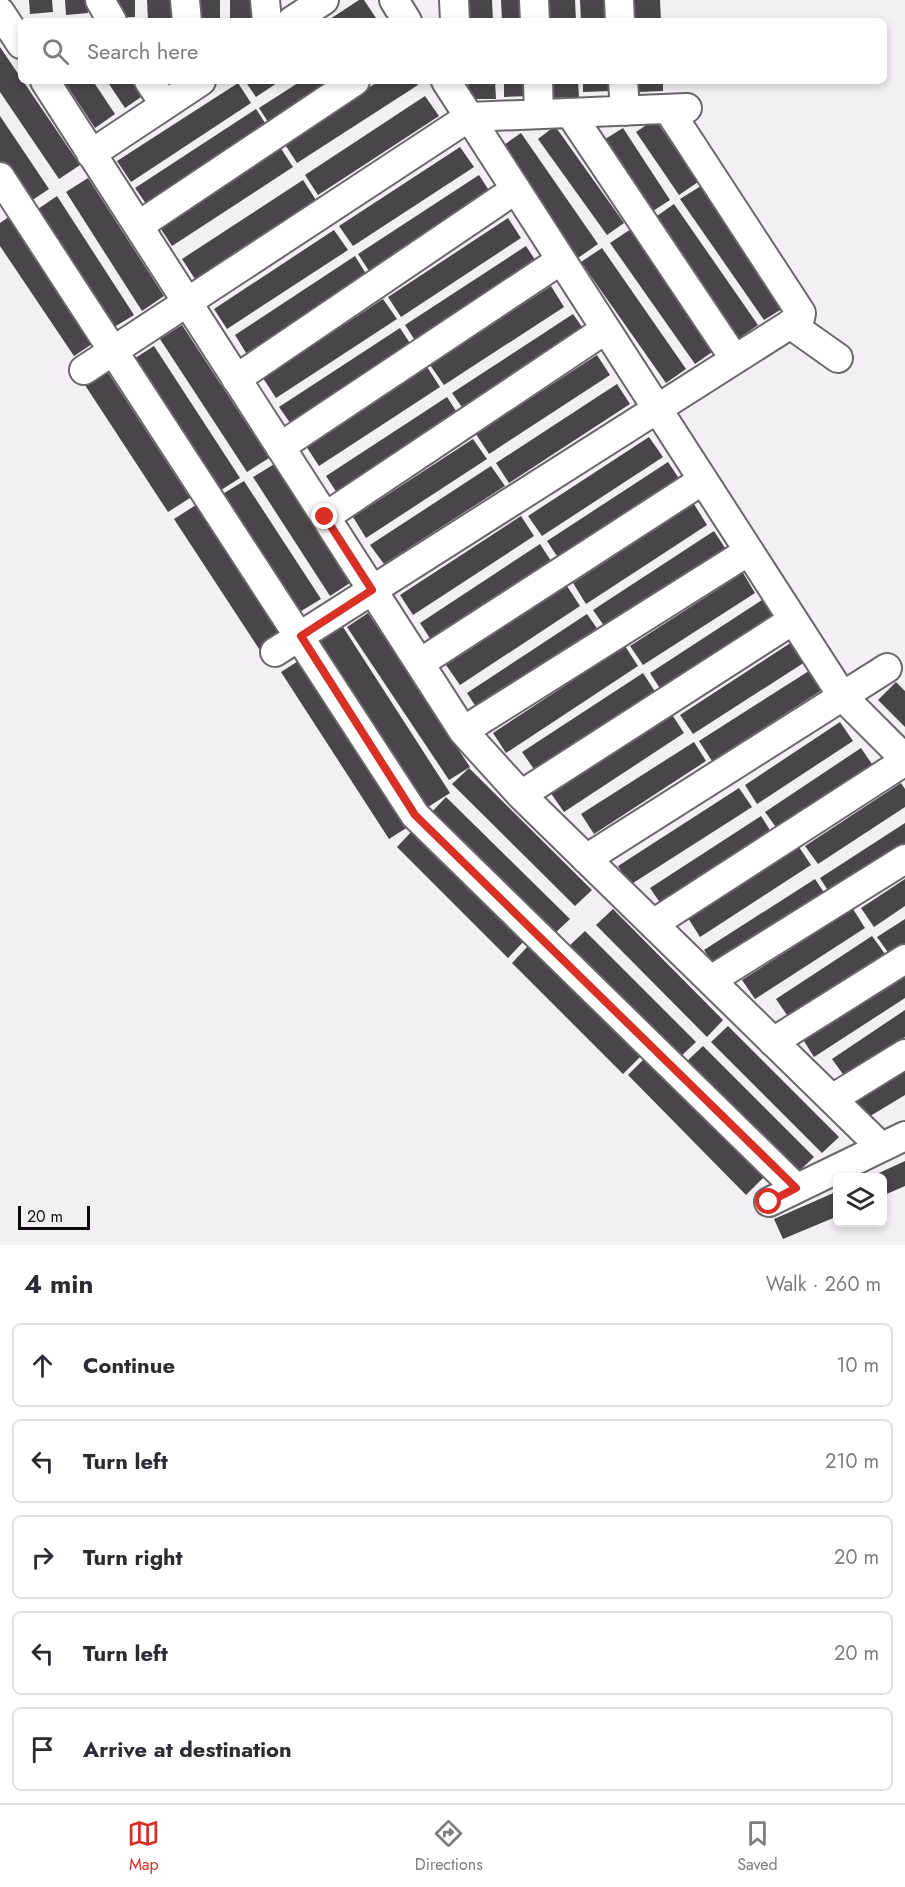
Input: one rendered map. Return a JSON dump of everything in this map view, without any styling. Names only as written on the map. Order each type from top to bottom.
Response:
[{"type":"street","points":[[100,0],[110,18]]},
{"type":"street","points":[[185,0],[187,18]]},
{"type":"street","points":[[265,0],[267,18]]},
{"type":"street","points":[[297,18],[324,0]]},
{"type":"street","points":[[394,0],[405,18]]},
{"type":"street","points":[[454,0],[455,18]]},
{"type":"street","points":[[534,0],[535,18]]},
{"type":"street","points":[[619,0],[620,18]]},
{"type":"street","points":[[47,84],[463,730],[521,795],[832,1099],[893,1142],[769,1202]]},
{"type":"street","points":[[151,84],[165,105]]},
{"type":"street","points":[[92,154],[193,84]]},
{"type":"street","points":[[138,226],[351,84]]},
{"type":"street","points":[[538,84],[539,114]]},
{"type":"street","points":[[623,84],[625,111]]},
{"type":"street","points":[[275,652],[800,318],[801,313],[677,109],[539,114],[458,95]]},
{"type":"street","points":[[458,95],[561,260],[843,696],[905,760],[653,924]]},
{"type":"street","points":[[84,370],[187,302],[458,95]]},
{"type":"street","points":[[570,113],[734,358]]},
{"type":"street","points":[[0,177],[301,636],[415,815],[796,1188]]},
{"type":"street","points":[[236,379],[516,189]]},
{"type":"street","points":[[280,447],[561,260]]},
{"type":"street","points":[[790,324],[838,358]]},
{"type":"street","points":[[325,517],[606,329]]},
{"type":"street","points":[[420,663],[703,480]]},
{"type":"street","points":[[463,730],[749,551]]},
{"type":"street","points":[[521,795],[793,620]]},
{"type":"street","points":[[586,859],[887,668]]},
{"type":"street","points":[[711,980],[905,859]]},
{"type":"street","points":[[773,1042],[905,959]]},
{"type":"street","points":[[832,1099],[905,1054]]},
{"type":"building","points":[[29,0],[52,0],[53,12],[30,14]]},
{"type":"building","points":[[65,0],[87,0],[88,13],[66,15]]},
{"type":"building","points":[[112,0],[135,0],[135,17],[112,18]]},
{"type":"building","points":[[147,0],[173,0],[174,18],[148,18]]},
{"type":"building","points":[[196,0],[220,0],[220,18],[196,18]]},
{"type":"building","points":[[230,0],[251,0],[251,18],[230,18]]},
{"type":"building","points":[[359,0],[364,0],[376,18],[332,18]]},
{"type":"building","points":[[466,0],[492,0],[493,18],[466,18]]},
{"type":"building","points":[[501,0],[527,0],[528,18],[502,18]]},
{"type":"building","points":[[549,0],[575,0],[576,18],[549,18]]},
{"type":"building","points":[[580,0],[607,0],[607,18],[581,18]]},
{"type":"building","points":[[634,0],[660,0],[661,18],[635,18]]},
{"type":"building","points":[[0,47],[18,74],[18,84],[25,84],[80,165],[59,179],[0,92]]},
{"type":"building","points":[[66,84],[95,84],[115,114],[95,128]]},
{"type":"building","points":[[109,84],[137,84],[144,95],[125,108]]},
{"type":"building","points":[[236,84],[251,103],[131,182],[117,161]]},
{"type":"building","points":[[247,84],[276,84],[256,97]]},
{"type":"building","points":[[296,84],[340,84],[272,128],[259,108]]},
{"type":"building","points":[[374,84],[418,85],[297,163],[284,143]]},
{"type":"building","points":[[468,84],[495,84],[496,99],[469,99]]},
{"type":"building","points":[[504,84],[530,84],[531,96],[504,97]]},
{"type":"building","points":[[551,84],[578,84],[579,97],[552,98]]},
{"type":"building","points":[[583,84],[609,84],[610,91],[583,92]]},
{"type":"building","points":[[637,84],[663,84],[663,91],[637,92]]},
{"type":"building","points":[[425,96],[439,116],[318,195],[305,175]]},
{"type":"building","points":[[256,109],[269,129],[149,208],[135,188]]},
{"type":"building","points":[[0,116],[49,189],[28,203],[0,161]]},
{"type":"building","points":[[655,119],[698,182],[679,195],[636,132]]},
{"type":"building","points":[[555,126],[624,223],[607,235],[538,139]]},
{"type":"building","points":[[623,128],[670,200],[650,213],[602,141]]},
{"type":"building","points":[[521,133],[598,244],[578,258],[501,147]]},
{"type":"building","points":[[280,147],[293,167],[172,246],[159,226]]},
{"type":"building","points":[[460,147],[474,167],[353,246],[339,226]]},
{"type":"building","points":[[479,175],[492,195],[371,274],[358,254]]},
{"type":"building","points":[[88,178],[164,296],[142,311],[66,192]]},
{"type":"building","points":[[303,180],[316,200],[195,279],[182,259]]},
{"type":"building","points":[[701,186],[785,307],[764,320],[680,199]]},
{"type":"building","points":[[57,196],[134,315],[111,329],[35,211]]},
{"type":"building","points":[[674,204],[758,325],[738,339],[654,218]]},
{"type":"building","points":[[10,216],[95,342],[74,356],[0,246],[0,223]]},
{"type":"building","points":[[508,218],[521,238],[401,317],[388,297]]},
{"type":"building","points":[[631,229],[715,350],[695,364],[610,243]]},
{"type":"building","points":[[334,230],[348,250],[227,329],[214,309]]},
{"type":"building","points":[[526,246],[539,266],[418,345],[405,325]]},
{"type":"building","points":[[602,248],[686,369],[666,383],[581,262]]},
{"type":"building","points":[[355,256],[368,277],[248,356],[235,335]]},
{"type":"building","points":[[551,286],[564,307],[444,385],[430,365]]},
{"type":"building","points":[[383,299],[397,319],[276,398],[263,378]]},
{"type":"building","points":[[573,314],[587,334],[466,413],[452,393]]},
{"type":"building","points":[[182,325],[269,458],[247,472],[160,339]]},
{"type":"building","points":[[400,328],[413,348],[293,427],[279,407]]},
{"type":"building","points":[[154,346],[240,478],[218,492],[132,360]]},
{"type":"building","points":[[597,355],[610,375],[489,454],[476,434]]},
{"type":"building","points":[[103,365],[190,498],[168,512],[81,379]]},
{"type":"building","points":[[427,367],[440,387],[319,466],[306,446]]},
{"type":"building","points":[[617,384],[630,404],[509,483],[496,463]]},
{"type":"building","points":[[447,397],[460,417],[339,496],[326,476]]},
{"type":"building","points":[[649,437],[663,457],[542,536],[528,516]]},
{"type":"building","points":[[473,439],[487,459],[366,538],[353,517]]},
{"type":"building","points":[[668,462],[682,483],[561,562],[547,541]]},
{"type":"building","points":[[276,463],[353,581],[330,596],[253,477]]},
{"type":"building","points":[[491,466],[505,486],[384,564],[370,545]]},
{"type":"building","points":[[244,481],[321,599],[298,613],[221,495]]},
{"type":"building","points":[[694,504],[707,525],[586,604],[573,583]]},
{"type":"building","points":[[196,505],[283,638],[261,652],[174,519]]},
{"type":"building","points":[[521,516],[534,536],[413,615],[400,595]]},
{"type":"building","points":[[714,531],[727,551],[607,630],[593,610]]},
{"type":"building","points":[[540,544],[553,564],[433,643],[420,623]]},
{"type":"building","points":[[743,573],[755,593],[643,665],[630,646]]},
{"type":"building","points":[[567,586],[580,606],[460,685],[446,665]]},
{"type":"building","points":[[762,600],[775,620],[663,693],[650,673]]},
{"type":"building","points":[[368,613],[470,767],[449,780],[347,627]]},
{"type":"building","points":[[587,614],[601,634],[480,713],[467,693]]},
{"type":"building","points":[[343,627],[450,793],[428,807],[320,641]]},
{"type":"building","points":[[792,642],[805,662],[693,734],[680,715]]},
{"type":"building","points":[[625,646],[638,666],[506,753],[493,733]]},
{"type":"building","points":[[303,658],[411,825],[389,839],[281,672]]},
{"type":"building","points":[[812,669],[825,688],[712,761],[699,741]]},
{"type":"building","points":[[643,673],[656,693],[536,772],[522,752]]},
{"type":"building","points":[[896,682],[905,691],[905,727],[878,700]]},
{"type":"building","points":[[671,713],[684,733],[564,812],[550,792]]},
{"type":"building","points":[[840,722],[853,741],[757,804],[745,785]]},
{"type":"building","points":[[694,742],[706,761],[594,834],[581,814]]},
{"type":"building","points":[[861,748],[874,767],[778,830],[765,812]]},
{"type":"building","points":[[469,768],[592,890],[575,906],[452,784]]},
{"type":"building","points":[[901,783],[905,789],[905,807],[818,864],[805,846]]},
{"type":"building","points":[[739,788],[752,807],[630,885],[618,866]]},
{"type":"building","points":[[446,797],[570,919],[553,935],[430,814]]},
{"type":"building","points":[[761,816],[773,835],[663,907],[650,888]]},
{"type":"building","points":[[905,823],[905,849],[832,897],[820,878]]},
{"type":"building","points":[[413,830],[524,941],[508,958],[397,847]]},
{"type":"building","points":[[799,847],[811,865],[700,937],[688,918]]},
{"type":"building","points":[[815,879],[827,897],[717,969],[704,950]]},
{"type":"building","points":[[905,879],[905,906],[874,927],[861,908]]},
{"type":"building","points":[[613,909],[723,1020],[707,1037],[596,925]]},
{"type":"building","points":[[853,909],[865,928],[755,999],[742,980]]},
{"type":"building","points":[[905,919],[905,945],[890,955],[877,937]]},
{"type":"building","points":[[585,931],[696,1042],[679,1058],[568,947]]},
{"type":"building","points":[[872,936],[885,954],[789,1018],[776,999]]},
{"type":"building","points":[[528,946],[640,1057],[623,1074],[512,963]]},
{"type":"building","points":[[905,972],[905,998],[814,1057],[802,1038]]},
{"type":"building","points":[[905,1010],[905,1037],[845,1077],[832,1059]]},
{"type":"building","points":[[728,1026],[839,1137],[822,1153],[711,1042]]},
{"type":"building","points":[[703,1046],[814,1157],[797,1173],[686,1062]]},
{"type":"building","points":[[646,1057],[764,1177],[746,1195],[628,1075]]},
{"type":"building","points":[[905,1066],[905,1095],[867,1118],[854,1097]]},
{"type":"building","points":[[905,1161],[905,1186],[887,1194],[887,1173],[879,1173]]},
{"type":"building","points":[[833,1193],[833,1218],[783,1239],[774,1219]]},
{"type":"route","points":[[325,517],[372,590],[301,636],[415,815],[796,1188],[769,1202]]}]
